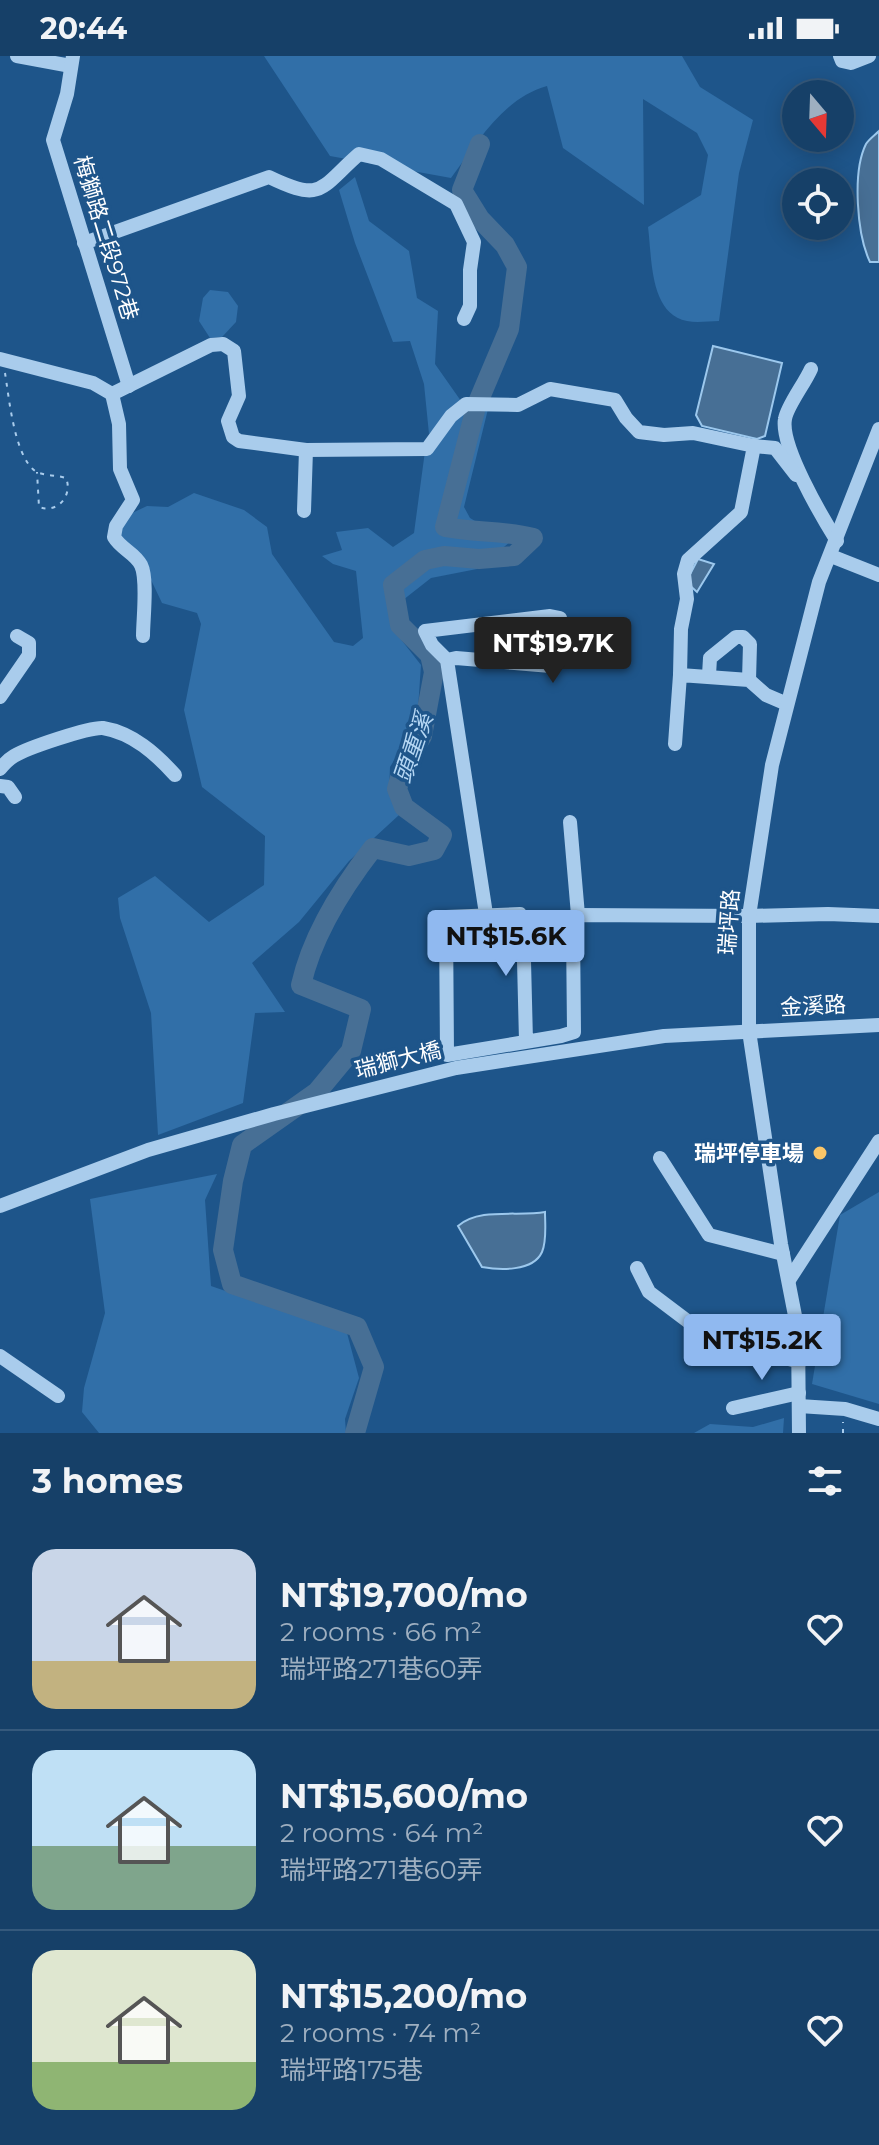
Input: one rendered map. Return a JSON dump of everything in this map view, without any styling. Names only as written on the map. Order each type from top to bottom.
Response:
[{"type":"street","points":[[17,56],[72,61]]},
{"type":"street","points":[[840,56],[842,61],[851,63],[869,56]]},
{"type":"street","name":"梅獅路二段972巷","points":[[72,61],[67,94],[53,140],[129,386]]},
{"type":"street","points":[[84,243],[269,177],[296,190],[313,192],[326,186],[359,154],[371,155],[451,200],[460,211],[474,242],[470,306],[464,319]]},
{"type":"street","points":[[112,394],[211,345],[223,344],[234,351],[239,396],[228,421],[233,437],[239,441],[306,450],[427,449],[451,416],[466,404],[518,405],[550,389],[615,400],[639,432],[664,435],[693,433],[775,448],[805,487],[837,541]]},
{"type":"street","points":[[2,360],[93,383],[112,394],[119,424],[120,469],[133,500],[116,526],[114,537],[136,557],[143,571],[143,636]]},
{"type":"street","points":[[805,487],[784,421],[811,369]]},
{"type":"street","name":"瑞坪路","points":[[799,1433],[798,1331],[749,1031],[749,916],[772,765],[819,582],[879,429]]},
{"type":"street","points":[[675,744],[681,629],[687,599],[684,574],[688,560],[741,512],[754,446]]},
{"type":"street","points":[[304,511],[306,450]]},
{"type":"street","points":[[831,556],[879,575]]},
{"type":"street","points":[[447,660],[456,658],[551,666],[558,654],[560,618],[550,616],[425,631],[432,645],[447,660],[486,914]]},
{"type":"street","points":[[0,697],[29,655],[29,643],[17,636]]},
{"type":"street","points":[[709,675],[710,658],[736,637],[743,637],[750,644],[749,680]]},
{"type":"street","points":[[680,675],[749,680],[766,695],[787,704]]},
{"type":"street","points":[[0,769],[12,756],[101,728],[131,738],[153,752],[175,775]]},
{"type":"street","points":[[0,786],[8,787],[15,797]]},
{"type":"street","points":[[526,1041],[523,921],[520,914],[446,917],[447,1055],[526,1041],[574,1032],[573,929],[578,915],[570,822]]},
{"type":"street","points":[[578,915],[879,916]]},
{"type":"street","name":"金溪路","points":[[664,1036],[879,1025]]},
{"type":"street","name":"瑞獅大橋","points":[[0,1206],[148,1150],[274,1114],[456,1068],[664,1036]]},
{"type":"street","points":[[789,1280],[879,1141]]},
{"type":"street","points":[[660,1158],[709,1235],[783,1254]]},
{"type":"street","points":[[637,1268],[649,1292],[710,1338],[800,1362]]},
{"type":"street","points":[[0,1356],[58,1396]]},
{"type":"street","points":[[733,1408],[799,1400],[879,1419]]},
{"type":"path","points":[[2,360],[15,433],[32,468],[37,472],[66,478],[70,487],[67,498],[47,510],[39,507],[37,472]]},
{"type":"shaded area","points":[[264,56],[682,56],[700,87],[753,120],[739,173],[719,321],[691,322],[675,316],[659,296],[652,268],[648,227],[701,195],[708,155],[697,133],[643,99],[644,205],[563,148],[547,86],[531,92],[504,111],[481,136],[451,178],[330,156]]},
{"type":"shaded area","points":[[879,131],[879,262],[870,262],[859,220],[859,170],[866,144]]},
{"type":"shaded area","points":[[355,177],[369,221],[409,251],[417,298],[438,311],[435,364],[461,401],[429,434],[424,384],[410,341],[393,342],[355,243],[339,190]]},
{"type":"shaded area","points":[[210,290],[228,292],[238,306],[236,322],[222,337],[210,338],[199,321],[203,298]]},
{"type":"shaded area","points":[[713,346],[782,363],[765,436],[757,439],[702,426],[696,415]]},
{"type":"shaded area","points":[[489,405],[464,507],[470,518],[510,542],[477,569],[431,578],[389,611],[396,633],[421,665],[417,723],[390,767],[389,793],[399,815],[349,861],[299,922],[252,963],[285,1012],[255,1013],[243,1103],[158,1135],[151,1013],[120,918],[118,898],[155,876],[209,922],[264,885],[265,836],[202,787],[184,710],[201,624],[197,613],[162,603],[143,563],[119,535],[128,515],[147,506],[168,507],[194,493],[244,510],[267,527],[272,554],[334,642],[353,646],[363,638],[356,571],[333,564],[322,556],[342,550],[336,532],[368,528],[393,547],[414,533],[425,451],[461,415]]},
{"type":"shaded area","points":[[698,559],[714,564],[697,592],[686,582]]},
{"type":"shaded area","points":[[217,1174],[205,1200],[211,1286],[347,1333],[359,1378],[345,1419],[346,1433],[99,1433],[82,1412],[84,1388],[105,1313],[90,1199]]},
{"type":"shaded area","points":[[879,1192],[879,1404],[812,1384],[840,1215]]},
{"type":"shaded area","points":[[545,1212],[542,1252],[538,1259],[515,1268],[482,1267],[458,1226],[477,1216]]},
{"type":"shaded area","points":[[784,1418],[783,1433],[694,1433],[710,1424],[753,1427]]},
{"type":"waterway","name":"頭重溪","points":[[355,1433],[374,1367],[357,1327],[232,1284],[223,1250],[233,1181],[242,1145],[317,1092],[351,1051],[361,1009],[301,985],[330,913],[373,848],[409,856],[434,850],[442,835],[404,807],[397,789],[403,767],[422,736],[434,672],[430,655],[400,625],[393,585],[425,560],[444,556],[479,559],[514,556],[533,538],[445,527],[476,407],[509,329],[517,267],[505,245],[480,219],[462,190],[480,144]]},
{"type":"place","name":"瑞坪停車場","points":[[820,1153]]}]
